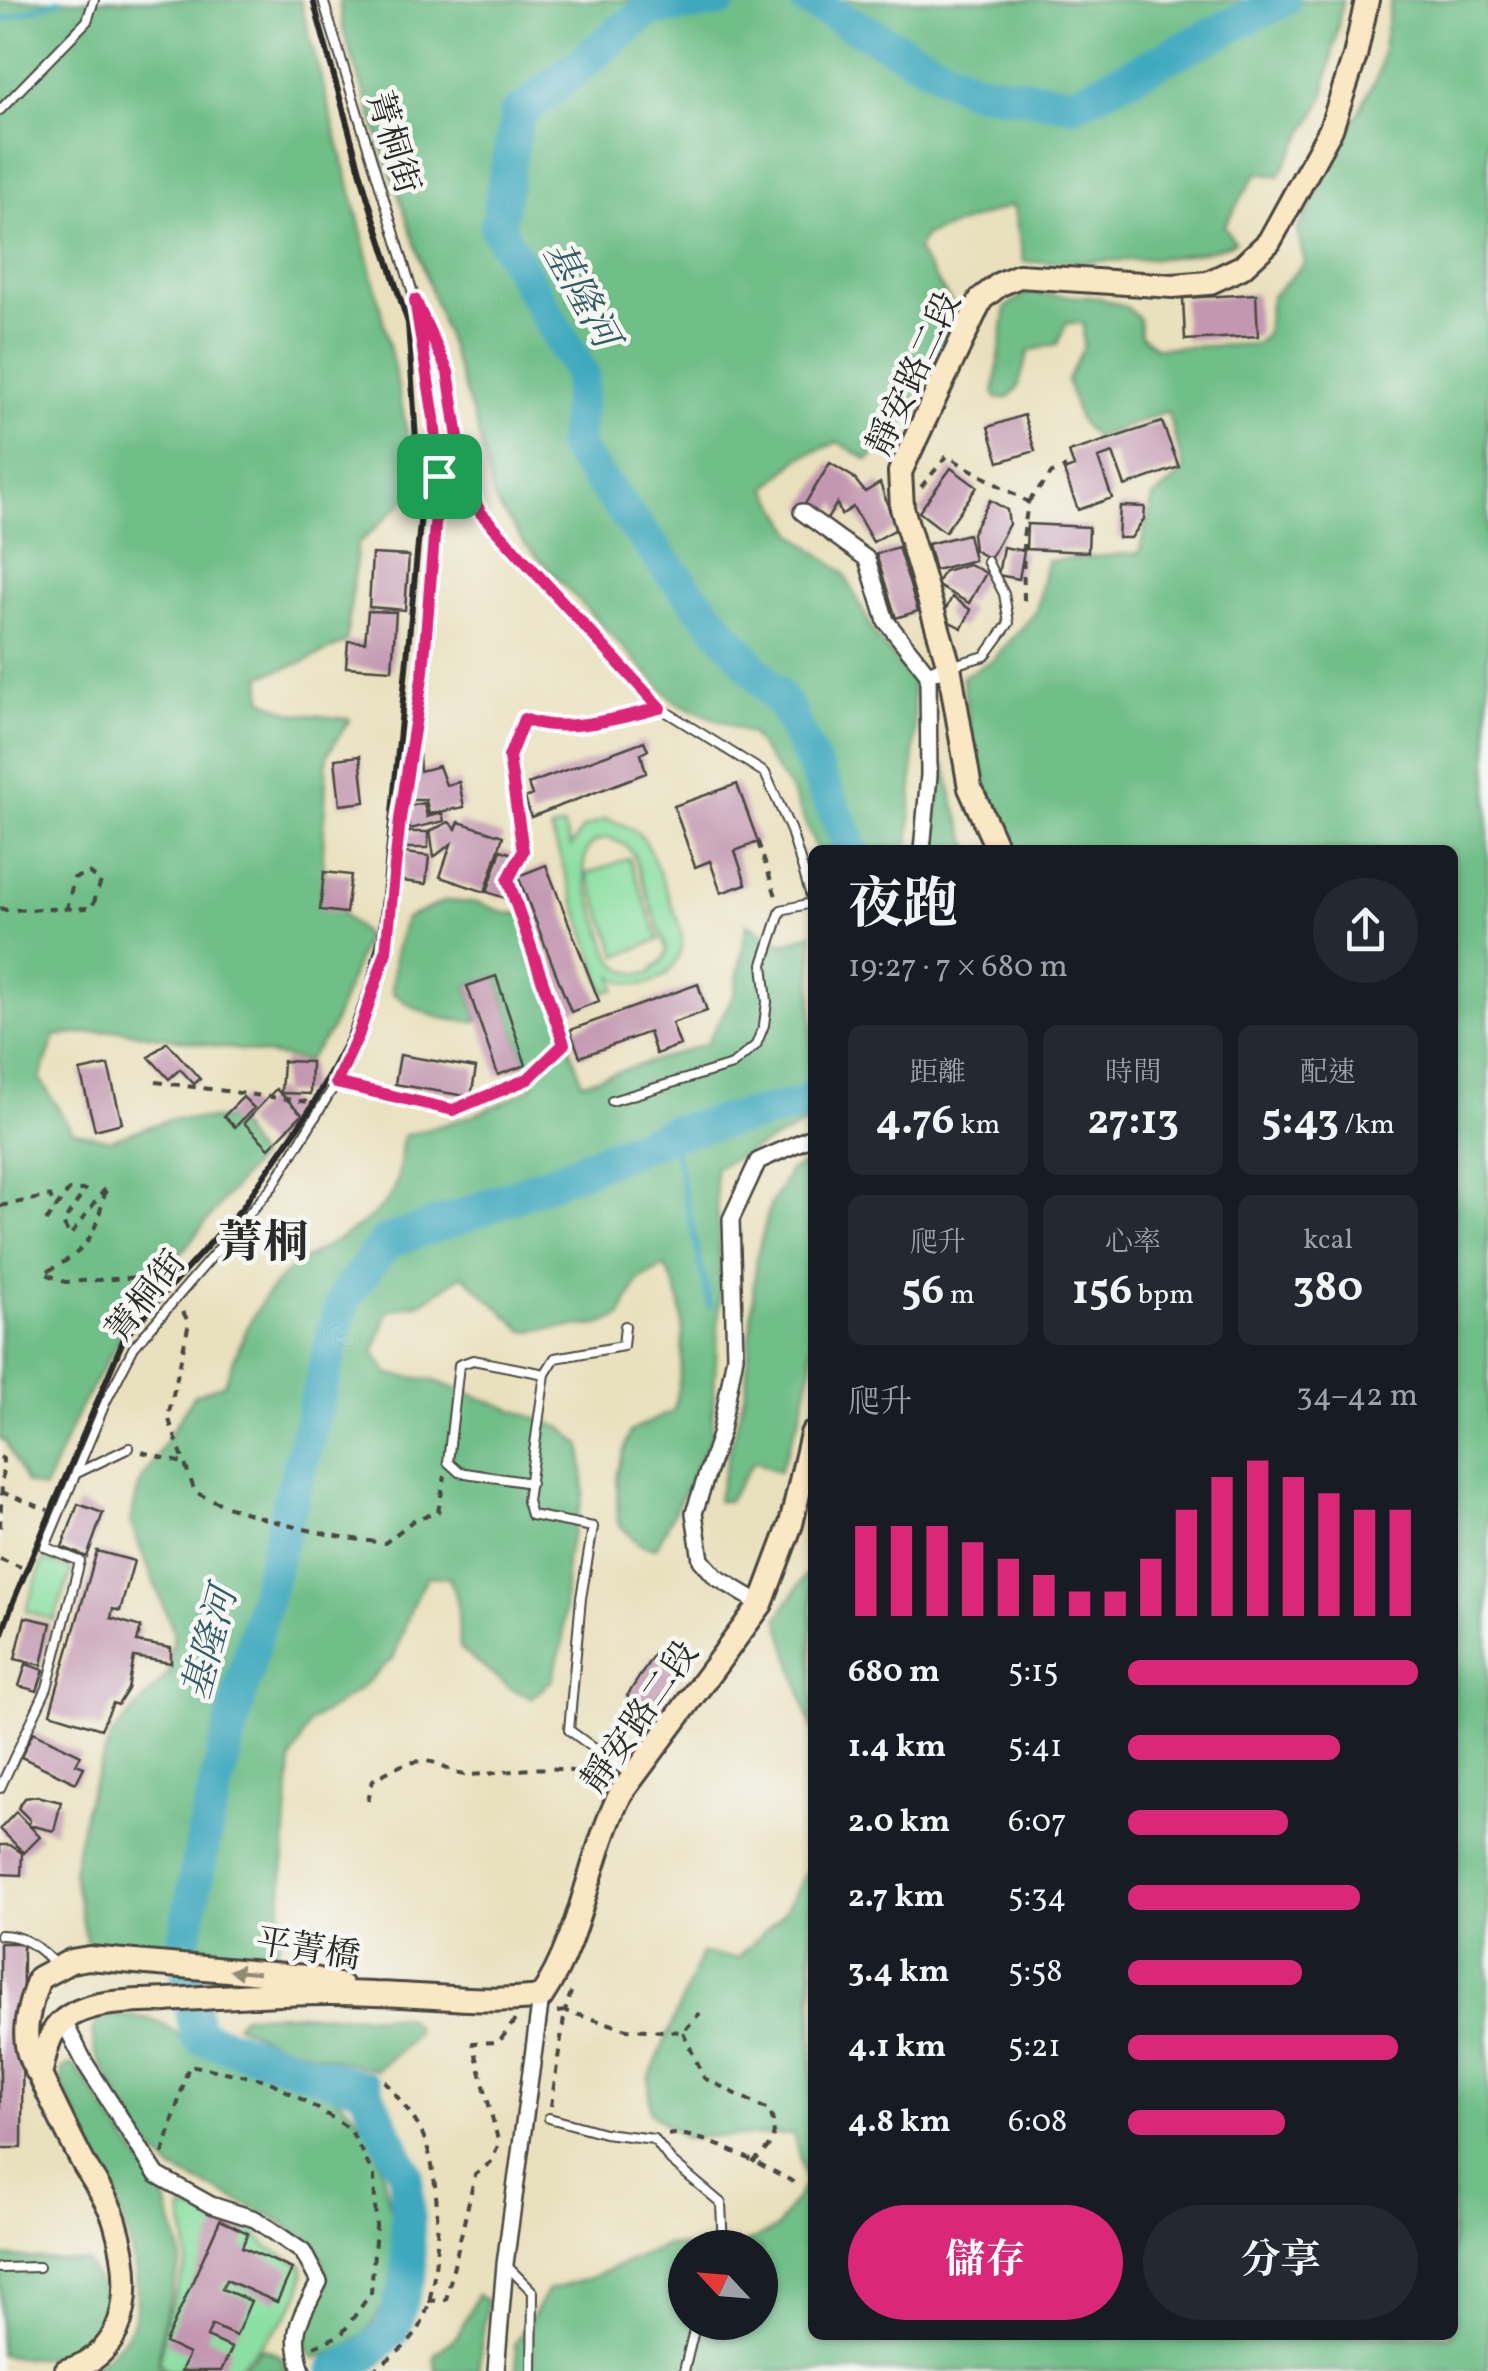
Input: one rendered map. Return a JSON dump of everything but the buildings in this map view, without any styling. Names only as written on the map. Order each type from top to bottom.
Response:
[{"type":"main road","name":"靜安路二段","points":[[996,845],[970,788],[938,670],[902,508],[900,472],[911,446],[980,300],[1000,284],[1019,276],[1173,286],[1208,283],[1242,268],[1269,242],[1331,129],[1368,0]]},
{"type":"main road","name":"靜安路二段","points":[[540,2005],[558,1973],[604,1827],[627,1785],[762,1604],[791,1524],[808,1451]]},
{"type":"main road","name":"平菁橋","points":[[59,1968],[89,1958],[308,1977],[374,1994]]},
{"type":"main road","points":[[59,1968],[39,1978],[26,2019],[30,2061],[114,2219],[124,2274],[124,2316],[113,2340],[93,2360],[66,2371]]},
{"type":"main road","points":[[374,1994],[540,2005]]},
{"type":"main road","name":"平菁橋","points":[[71,2016],[116,2003],[374,1994]]},
{"type":"main road","points":[[40,2074],[50,2036],[71,2016]]},
{"type":"street","points":[[802,512],[867,559],[886,621],[938,670],[923,845]]},
{"type":"street","points":[[762,1604],[716,1577],[700,1560],[694,1514],[720,1435],[735,1356],[731,1219],[758,1162],[808,1138]]},
{"type":"street","points":[[496,2371],[505,2264],[540,2005]]},
{"type":"street","points":[[71,2016],[85,2063],[157,2175],[210,2205],[255,2219],[303,2252],[318,2282],[297,2325],[294,2343],[302,2371]]},
{"type":"lane","points":[[0,110],[87,21],[94,0]]},
{"type":"lane","name":"菁桐街","points":[[0,1788],[47,1688],[80,1561],[45,1547],[106,1401],[134,1347],[272,1186],[336,1083],[358,1036],[386,952],[400,819],[423,672],[439,476],[415,300],[324,0]]},
{"type":"lane","name":"菁桐街","points":[[415,300],[448,372],[464,477],[480,512],[660,708],[764,774],[792,831],[808,887]]},
{"type":"lane","points":[[938,670],[985,656],[1008,623],[1004,594],[986,561]]},
{"type":"lane","points":[[509,757],[524,719],[541,726],[607,720],[660,708]]},
{"type":"lane","points":[[612,1100],[732,1065],[756,1045],[767,1002],[763,964],[781,910],[808,902]]},
{"type":"lane","points":[[625,1326],[623,1346],[554,1358],[546,1374],[528,1501],[532,1515],[592,1526],[569,1730],[627,1785]]},
{"type":"lane","points":[[530,1483],[459,1472],[448,1462],[459,1365],[474,1360],[546,1374]]},
{"type":"lane","points":[[76,1473],[129,1448]]},
{"type":"lane","points":[[0,1935],[17,1935],[36,1945],[59,1968]]},
{"type":"lane","points":[[549,2118],[604,2133],[654,2140],[671,2161],[721,2204],[722,2230]]},
{"type":"lane","points":[[505,2264],[534,2292],[532,2371]]},
{"type":"lane","points":[[0,2268],[39,2267]]},
{"type":"lane","points":[[684,2371],[692,2340]]},
{"type":"path","points":[[902,508],[947,456],[1028,502]]},
{"type":"path","points":[[1008,623],[1024,600],[1028,502],[1052,473],[1066,467]]},
{"type":"path","points":[[336,1083],[453,1110],[528,1079],[564,1044],[508,880],[523,851],[509,757]]},
{"type":"path","points":[[758,842],[781,910]]},
{"type":"path","points":[[0,908],[67,909],[92,908],[101,881],[89,874],[74,878],[67,909]]},
{"type":"path","points":[[156,1082],[323,1104]]},
{"type":"path","points":[[46,1220],[68,1190],[85,1190],[63,1223],[70,1236],[107,1186],[94,1232],[78,1256],[44,1273],[65,1282],[142,1277],[175,1298],[189,1323],[168,1417],[195,1492],[218,1504],[347,1539],[384,1542],[415,1519],[438,1512],[448,1462]]},
{"type":"path","points":[[0,1206],[50,1196],[54,1209]]},
{"type":"path","points":[[78,1225],[94,1232]]},
{"type":"path","points":[[129,1448],[186,1464]]},
{"type":"path","points":[[0,1456],[0,1529]]},
{"type":"path","points":[[1,1492],[59,1514]]},
{"type":"path","points":[[0,1558],[21,1567]]},
{"type":"path","points":[[368,1800],[373,1780],[400,1764],[434,1762],[461,1776],[549,1766],[627,1785]]},
{"type":"path","points":[[549,2118],[575,1976]]},
{"type":"path","points":[[540,2005],[627,2030],[683,2032]]},
{"type":"path","points":[[683,2032],[700,2013]]},
{"type":"path","points":[[428,2301],[446,2300],[475,2175],[492,2162],[499,2144],[473,2043],[499,2042],[516,2018]]},
{"type":"path","points":[[683,2032],[704,2078],[770,2111],[776,2128],[770,2148],[752,2163]]},
{"type":"path","points":[[157,2175],[189,2066],[267,2080],[350,2130],[374,2176],[372,2293],[341,2334],[310,2348],[297,2325]]},
{"type":"path","points":[[372,2371],[405,2346],[421,2324],[437,2245],[435,2192],[427,2145],[385,2081]]},
{"type":"path","points":[[654,2140],[681,2131],[733,2150],[797,2184]]},
{"type":"green space","points":[[0,0],[300,0],[379,304],[417,489],[358,544],[346,642],[261,676],[263,700],[292,713],[350,719],[327,755],[323,856],[327,899],[366,936],[331,1030],[307,1061],[118,1030],[55,1036],[40,1079],[72,1131],[110,1140],[171,1119],[234,1119],[258,1158],[141,1302],[79,1410],[44,1489],[26,1483],[5,1441],[0,1439]]},
{"type":"green space","points":[[339,0],[1343,0],[1323,100],[1279,176],[1257,173],[1224,226],[1235,242],[1162,258],[1024,262],[1013,205],[924,236],[917,251],[957,311],[895,438],[868,460],[838,442],[799,458],[767,488],[795,535],[844,573],[876,637],[912,678],[915,730],[909,845],[815,845],[793,794],[751,734],[675,702],[525,544],[495,502],[476,424],[344,33]]},
{"type":"green space","points":[[1391,0],[1488,0],[1488,2371],[517,2371],[515,2344],[548,2290],[587,2279],[667,2245],[668,2340],[778,2340],[778,2230],[774,2230],[806,2183],[793,2134],[684,2138],[650,2112],[649,2079],[702,1953],[738,1958],[784,1912],[808,1868],[808,2340],[1458,2340],[1458,845],[1008,845],[983,789],[962,677],[993,660],[1036,612],[1047,561],[1139,553],[1153,498],[1185,471],[1167,411],[1096,438],[1079,420],[1067,380],[1084,347],[1083,323],[1067,323],[1057,344],[1029,351],[1018,387],[1008,398],[997,399],[994,393],[1006,307],[1027,293],[1100,298],[1126,307],[1139,318],[1140,335],[1156,348],[1257,344],[1266,334],[1271,297],[1305,263],[1297,231],[1379,72]]},
{"type":"green space","points":[[945,765],[969,845],[934,845]]},
{"type":"green space","points":[[605,819],[632,830],[645,841],[682,936],[676,961],[660,979],[637,984],[613,976],[616,989],[605,992],[551,830],[563,826],[571,847],[582,829]],"holes":[[[609,838],[625,845],[633,854],[667,950],[650,973],[626,970],[612,957],[585,873],[587,850],[595,842]]]},
{"type":"green space","points":[[629,858],[659,940],[618,956],[587,874]]},
{"type":"green space","points":[[445,901],[479,903],[505,913],[526,914],[582,1083],[706,1044],[735,993],[747,924],[784,944],[808,935],[808,1123],[715,1168],[721,1280],[711,1438],[656,1548],[639,1544],[618,1523],[617,1474],[630,1432],[674,1410],[682,1355],[682,1317],[673,1281],[664,1266],[638,1281],[620,1317],[599,1325],[524,1331],[463,1275],[423,1302],[388,1311],[374,1353],[389,1374],[432,1380],[563,1428],[582,1446],[584,1492],[566,1559],[563,1642],[552,1680],[532,1698],[510,1688],[460,1648],[457,1598],[449,1578],[428,1576],[412,1605],[394,1657],[356,1692],[310,1722],[291,1761],[277,1960],[87,1944],[73,1872],[86,1803],[112,1735],[169,1673],[174,1632],[130,1522],[140,1483],[194,1395],[224,1384],[253,1317],[278,1281],[355,1229],[383,1205],[396,1184],[403,1136],[486,1110],[533,1086],[496,976],[467,986],[479,1021],[433,1016],[392,992],[395,954],[405,919]]},
{"type":"green space","points":[[808,1162],[808,1383],[779,1472],[754,1461],[728,1501],[717,1501],[746,1387],[756,1260],[770,1206],[790,1171]]},
{"type":"green space","points":[[43,1560],[72,1570],[54,1620],[26,1611]]},
{"type":"green space","points":[[808,1575],[808,1717],[778,1618]]},
{"type":"green space","points":[[243,2015],[406,2017],[417,2030],[405,2046],[376,2070],[278,2044],[236,2025]]},
{"type":"green space","points":[[110,2016],[157,2021],[175,2032],[193,2052],[284,2071],[325,2091],[360,2121],[380,2164],[394,2245],[387,2295],[378,2317],[363,2335],[342,2349],[314,2358],[305,2347],[310,2321],[326,2284],[324,2260],[311,2241],[274,2218],[173,2170],[143,2141],[95,2053],[92,2030]]},
{"type":"green space","points":[[76,2067],[164,2195],[182,2257],[163,2324],[158,2365],[165,2371],[86,2371],[125,2337],[133,2321],[137,2295],[134,2265],[115,2200],[61,2082],[62,2069]]},
{"type":"green space","points":[[182,2209],[248,2222],[266,2246],[303,2266],[303,2281],[290,2310],[234,2371],[170,2371],[160,2363],[165,2323],[188,2260]]},
{"type":"green space","points":[[0,2256],[87,2262],[113,2311],[89,2339],[65,2354],[37,2358],[0,2354]]},
{"type":"green space","points":[[477,2295],[487,2301],[478,2371],[436,2371],[434,2355],[458,2335]]},
{"type":"green space","points":[[262,2348],[280,2356],[287,2371],[239,2371]]},
{"type":"waterway","points":[[0,21],[59,0]]},
{"type":"waterway","name":"基隆河","points":[[721,0],[648,10],[517,115],[497,228],[582,375],[574,447],[665,564],[786,707],[851,845]]},
{"type":"waterway","name":"基隆河","points":[[807,0],[971,88],[1074,103],[1283,0]]},
{"type":"waterway","name":"基隆河","points":[[335,2371],[366,2355],[393,2330],[409,2275],[406,2175],[364,2088],[196,2035],[184,1941],[208,1816],[344,1297],[386,1242],[466,1215],[671,1133],[808,1102]]},
{"type":"waterway","points":[[671,1133],[710,1306]]},
{"type":"waterway","name":"基隆河","points":[[366,2355],[371,2359]]},
{"type":"railway","points":[[0,1639],[124,1338],[242,1208],[311,1108],[348,1039],[380,937],[421,513],[408,323],[367,196],[313,0]]},
{"type":"district","name":"菁桐","points":[[263,1241]]},
{"type":"route","points":[[415,300],[448,372],[464,477],[480,512],[660,708],[607,720],[541,726],[524,719],[509,757],[523,851],[508,880],[564,1044],[528,1079],[453,1110],[336,1083],[358,1036],[386,952],[400,819],[423,672],[439,476],[415,300]]}]
